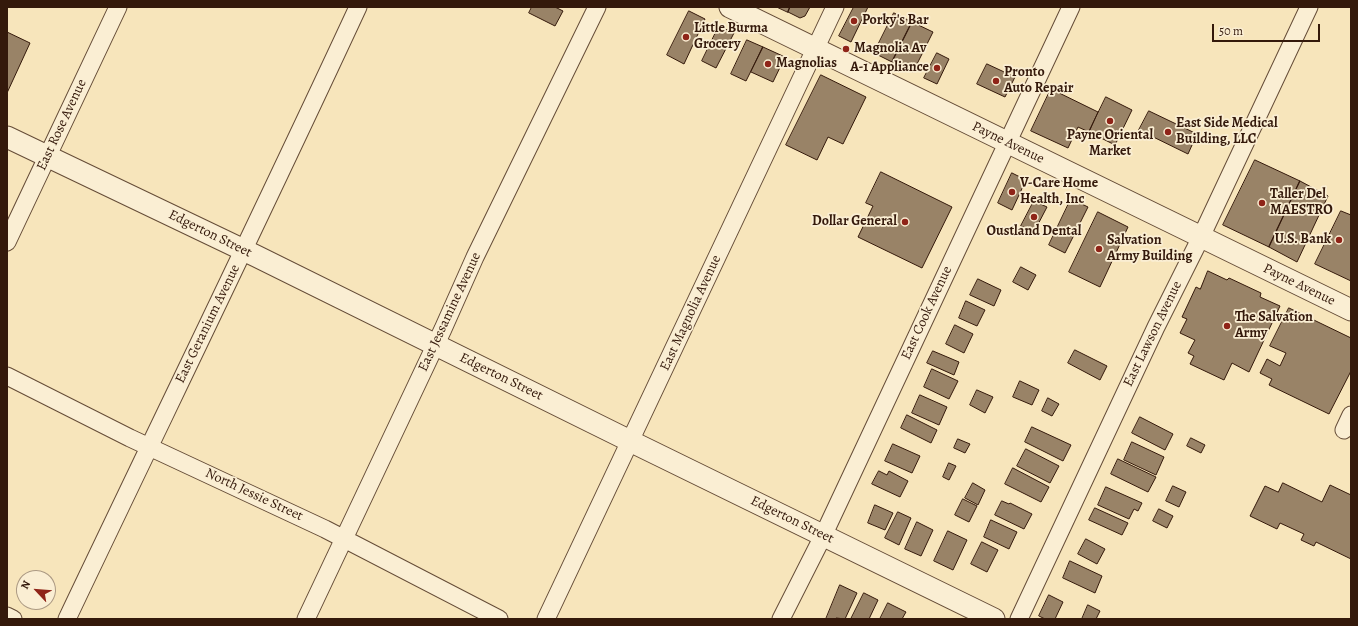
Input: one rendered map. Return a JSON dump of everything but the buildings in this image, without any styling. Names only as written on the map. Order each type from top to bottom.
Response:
[{"type":"street","name":"East Rose Avenue","points":[[7,242],[118,7]]},
{"type":"street","name":"East Geranium Avenue","points":[[66,619],[244,250],[358,7]]},
{"type":"street","name":"East Jessamine Avenue","points":[[306,619],[475,257],[597,7]]},
{"type":"street","name":"Payne Avenue","points":[[730,7],[1351,310]]},
{"type":"street","name":"East Magnolia Avenue","points":[[546,619],[835,7]]},
{"type":"street","name":"East Cook Avenue","points":[[781,619],[823,536],[1071,7]]},
{"type":"street","name":"East Lawson Avenue","points":[[1019,619],[1156,327],[1201,237],[1308,7]]},
{"type":"street","name":"Edgerton Street","points":[[7,137],[244,250],[994,619]]},
{"type":"street","name":"North Jessie Street","points":[[7,376],[344,539],[499,619]]},
{"type":"street","points":[[7,616],[13,619]]},
{"type":"place","name":"Porky's Bar","points":[[854,21]]},
{"type":"place","name":"Little Burma Grocery","points":[[686,37]]},
{"type":"place","name":"Magnolia Av","points":[[846,49]]},
{"type":"place","name":"Magnolias","points":[[768,64]]},
{"type":"place","name":"A-1 Appliance","points":[[937,68]]},
{"type":"place","name":"Pronto Auto Repair","points":[[996,81]]},
{"type":"place","name":"Payne Oriental Market","points":[[1110,121]]},
{"type":"place","name":"East Side Medical Building, LLC","points":[[1168,132]]},
{"type":"place","name":"V-Care Home Health, Inc","points":[[1012,192]]},
{"type":"place","name":"Taller Del MAESTRO","points":[[1262,203]]},
{"type":"place","name":"Oustland Dental","points":[[1034,217]]},
{"type":"place","name":"Dollar General","points":[[905,222]]},
{"type":"place","name":"U.S. Bank","points":[[1339,240]]},
{"type":"place","name":"Salvation Army Building","points":[[1099,249]]},
{"type":"place","name":"The Salvation Army","points":[[1227,326]]}]
